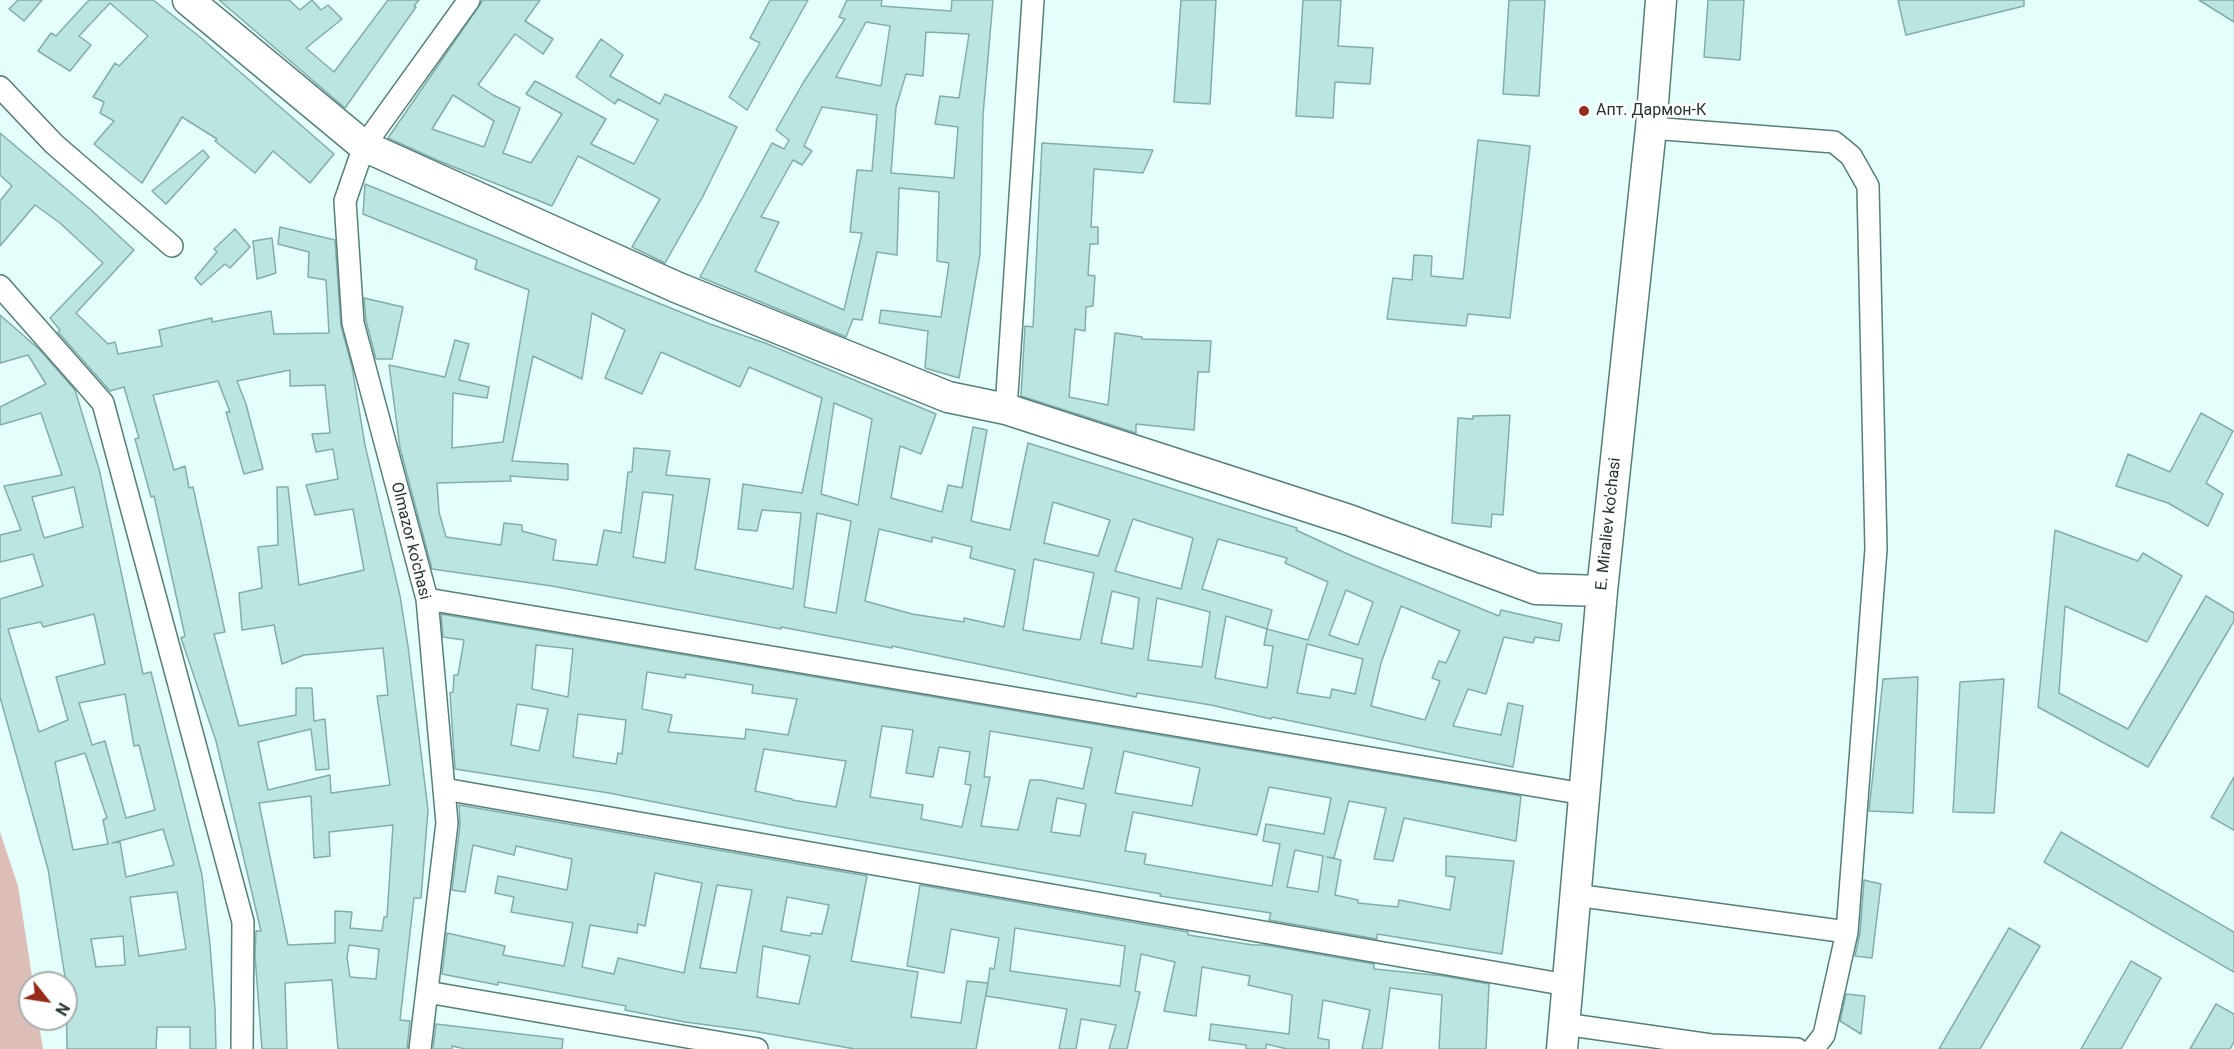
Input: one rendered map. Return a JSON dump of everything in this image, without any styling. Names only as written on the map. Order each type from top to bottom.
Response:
[{"type":"street","points":[[188,0],[364,146],[676,287],[948,397],[1006,409],[1349,520],[1536,589],[1602,591]]},
{"type":"street","name":"Olmazor ko'chasi","points":[[420,1049],[447,823],[444,789],[427,599],[353,323],[345,201],[364,146],[469,0]]},
{"type":"street","points":[[1006,409],[1033,0]]},
{"type":"street","name":"E. Miraliev ko'chasi","points":[[1563,1037],[1602,591],[1651,128],[1661,0]]},
{"type":"street","points":[[0,87],[54,144],[172,246]]},
{"type":"street","points":[[1651,128],[1834,142],[1851,156],[1868,186],[1876,549],[1847,932],[1824,1035],[1813,1049]]},
{"type":"street","points":[[0,286],[103,403],[243,922],[242,1049]]},
{"type":"street","points":[[427,599],[1584,794]]},
{"type":"street","points":[[444,789],[1567,985]]},
{"type":"street","points":[[1575,895],[1847,932]]},
{"type":"street","points":[[427,992],[757,1049]]},
{"type":"street","points":[[1563,1037],[1710,1047],[1797,1049]]},
{"type":"shaded area","points":[[0,832],[18,886],[31,971],[18,971],[18,1031],[40,1031],[43,1049],[0,1049]]},
{"type":"building","points":[[18,0],[42,0],[24,21],[9,9]]},
{"type":"building","points":[[89,0],[153,0],[200,37],[334,154],[310,183],[273,151],[255,173],[215,141],[217,139],[182,117],[142,183],[94,144],[114,121],[100,113],[104,102],[93,97],[115,63],[119,66],[148,36],[110,3],[79,36],[91,45],[70,71],[38,51],[51,33],[56,36]]},
{"type":"building","points":[[219,0],[289,0],[300,10],[312,0],[321,10],[328,5],[342,19],[306,48],[334,72],[388,0],[419,0],[345,108]]},
{"type":"building","points":[[483,0],[540,0],[525,21],[553,39],[543,54],[515,34],[478,85],[520,108],[503,153],[531,163],[562,114],[526,94],[535,81],[606,119],[591,144],[634,164],[658,120],[618,99],[615,104],[576,77],[601,39],[623,55],[610,76],[660,104],[665,94],[737,127],[702,198],[665,263],[632,247],[660,199],[578,156],[552,206],[388,138]],"holes":[[[453,95],[494,121],[484,147],[432,129]]]},
{"type":"building","points":[[770,0],[808,0],[747,110],[729,97],[760,43],[750,38]]},
{"type":"building","points":[[847,0],[882,0],[881,6],[951,11],[952,0],[993,0],[983,115],[980,254],[959,378],[925,368],[928,331],[879,323],[881,310],[941,317],[949,263],[937,261],[939,192],[899,188],[897,255],[877,252],[862,320],[853,319],[846,337],[700,277],[772,143],[784,149],[789,140],[776,130],[803,83],[845,19],[839,17]],"holes":[[[866,22],[890,26],[881,86],[836,77]],[[926,32],[969,34],[959,98],[940,96],[935,124],[958,127],[954,178],[891,173],[896,107],[906,74],[923,76]],[[822,107],[877,115],[872,171],[857,170],[850,232],[862,233],[844,310],[755,271],[779,222],[761,217],[793,160],[802,165],[812,151],[804,146]]]},
{"type":"building","points":[[1181,0],[1216,0],[1210,104],[1174,102]]},
{"type":"building","points":[[1303,0],[1341,0],[1338,46],[1373,48],[1370,84],[1335,82],[1333,118],[1296,116]]},
{"type":"building","points":[[1509,0],[1545,0],[1539,96],[1503,94]]},
{"type":"building","points":[[1708,0],[1744,0],[1740,60],[1704,57]]},
{"type":"building","points":[[1898,0],[2024,0],[2024,6],[1906,35]]},
{"type":"building","points":[[2199,0],[2234,0],[2234,22]]},
{"type":"building","points":[[0,133],[90,209],[134,250],[76,313],[108,344],[115,342],[118,354],[162,346],[159,330],[212,318],[212,322],[271,311],[274,334],[329,333],[326,280],[308,277],[309,252],[278,244],[280,227],[335,240],[341,326],[352,367],[365,445],[400,596],[428,810],[421,898],[414,898],[400,1020],[410,1021],[407,1049],[338,1049],[332,980],[285,983],[287,1049],[262,1049],[255,956],[256,931],[261,931],[216,741],[181,638],[185,636],[154,496],[151,497],[135,439],[139,438],[124,387],[110,391],[58,332],[60,330],[50,318],[103,263],[60,223],[35,205],[0,246],[0,201],[12,186],[0,175]],"holes":[[[290,370],[290,386],[325,385],[330,433],[312,434],[316,452],[333,449],[338,479],[306,485],[315,515],[353,509],[364,570],[299,585],[288,487],[277,487],[278,545],[258,547],[262,588],[239,593],[242,630],[274,625],[282,664],[304,655],[383,648],[388,695],[377,696],[390,785],[331,793],[330,775],[268,790],[258,742],[311,729],[316,770],[329,769],[325,719],[314,721],[312,688],[296,688],[296,715],[239,726],[214,634],[225,632],[193,487],[189,488],[185,466],[174,470],[153,395],[218,381],[230,412],[226,412],[244,474],[263,469],[246,404],[237,381]],[[311,796],[314,858],[330,856],[329,832],[393,825],[387,917],[384,917],[382,931],[350,928],[352,912],[335,911],[335,943],[288,945],[259,803]],[[349,945],[379,949],[376,979],[350,977],[347,957]]]},
{"type":"building","points":[[1478,140],[1530,146],[1510,318],[1468,314],[1466,326],[1387,319],[1393,278],[1412,280],[1414,255],[1432,256],[1431,276],[1463,279]]},
{"type":"building","points":[[1042,143],[1153,150],[1143,173],[1094,169],[1091,227],[1098,227],[1098,244],[1090,244],[1088,275],[1095,276],[1093,306],[1086,307],[1085,331],[1075,329],[1069,397],[1108,405],[1115,333],[1142,337],[1142,339],[1211,341],[1209,372],[1198,372],[1194,430],[1136,424],[1136,433],[1021,396],[1025,326],[1033,327]]},
{"type":"building","points":[[203,150],[209,157],[166,204],[152,191]]},
{"type":"building","points":[[365,184],[710,324],[765,343],[936,414],[921,454],[900,446],[891,498],[942,512],[948,485],[962,488],[973,427],[987,430],[971,521],[1010,530],[1028,443],[1297,528],[1296,530],[1352,556],[1499,616],[1501,610],[1562,624],[1559,641],[1535,637],[1533,643],[1504,637],[1486,694],[1468,689],[1453,726],[1501,735],[1508,703],[1523,706],[1513,767],[1211,705],[1137,693],[1136,697],[892,646],[892,648],[781,627],[781,629],[552,586],[432,569],[400,448],[389,365],[445,377],[455,340],[469,344],[459,380],[489,387],[487,398],[453,393],[452,448],[503,442],[529,290],[475,269],[477,260],[363,214]],"holes":[[[592,313],[625,330],[605,378],[642,394],[661,352],[740,387],[749,367],[822,398],[802,493],[743,484],[738,529],[757,531],[762,510],[801,513],[793,589],[695,569],[710,479],[666,475],[670,451],[634,448],[632,472],[628,472],[621,533],[604,530],[597,565],[553,560],[556,540],[522,531],[522,525],[504,523],[501,545],[446,537],[439,512],[437,483],[511,481],[510,476],[568,480],[568,464],[512,461],[533,356],[582,379]],[[834,403],[872,419],[858,505],[821,494]],[[643,492],[673,495],[665,563],[633,557]],[[1053,502],[1110,520],[1098,556],[1044,543]],[[817,513],[851,521],[836,613],[804,607]],[[1133,519],[1193,538],[1181,589],[1115,571]],[[879,529],[932,542],[932,537],[972,547],[970,558],[1015,570],[1004,627],[964,618],[964,622],[912,614],[865,601]],[[1218,539],[1287,558],[1285,563],[1328,582],[1308,640],[1267,629],[1272,610],[1202,589]],[[1034,559],[1094,573],[1080,640],[1023,630]],[[1346,590],[1373,602],[1358,645],[1329,635]],[[1112,591],[1139,598],[1133,649],[1101,643]],[[1157,598],[1210,612],[1202,667],[1148,660]],[[1401,606],[1460,631],[1446,663],[1439,661],[1432,678],[1440,681],[1425,720],[1371,706],[1381,663]],[[1226,616],[1267,629],[1264,645],[1273,646],[1267,688],[1215,678]],[[1307,644],[1363,659],[1355,694],[1332,689],[1330,698],[1297,693]]]},
{"type":"building","points":[[235,229],[250,247],[230,268],[225,264],[201,285],[195,278],[217,252],[214,249]]},
{"type":"building","points":[[272,238],[276,273],[257,279],[253,241]]},
{"type":"building","points":[[364,298],[403,307],[392,359],[376,359],[366,321]]},
{"type":"building","points":[[0,315],[40,350],[75,390],[99,469],[143,674],[151,672],[202,875],[210,945],[216,1049],[190,1049],[190,1027],[157,1027],[156,1049],[67,1049],[67,1031],[78,1031],[78,971],[64,971],[48,869],[0,697],[0,599],[43,586],[33,554],[0,562],[0,535],[21,530],[4,486],[62,475],[41,413],[0,425],[0,407],[46,384],[28,355],[0,363]],"holes":[[[74,487],[83,527],[44,538],[32,497]],[[94,614],[105,664],[56,677],[68,720],[39,732],[8,629],[41,622],[43,627]],[[125,694],[134,746],[139,745],[155,810],[126,818],[105,741],[92,745],[79,703]],[[85,753],[107,818],[103,820],[108,844],[73,850],[55,762]],[[163,829],[174,865],[126,877],[120,842],[112,843]],[[177,892],[186,949],[139,956],[130,897]],[[123,936],[125,965],[96,967],[91,939]]]},
{"type":"building","points":[[2201,413],[2233,431],[2206,483],[2223,494],[2208,526],[2168,503],[2116,486],[2128,454],[2170,472]]},
{"type":"building","points":[[1510,415],[1503,515],[1492,514],[1491,527],[1452,523],[1458,418],[1473,419],[1473,416]]},
{"type":"building","points":[[2055,530],[2138,561],[2143,553],[2182,576],[2147,642],[2065,606],[2059,693],[2128,729],[2206,596],[2234,613],[2234,621],[2148,767],[2038,707]]},
{"type":"building","points":[[441,614],[1521,796],[1516,841],[1404,818],[1393,861],[1374,859],[1386,808],[1349,801],[1334,858],[1327,857],[1341,860],[1335,895],[1358,900],[1358,903],[1398,907],[1399,900],[1450,910],[1455,877],[1446,876],[1446,856],[1514,861],[1502,954],[1377,934],[1377,939],[1269,920],[1271,913],[1160,896],[1161,894],[787,828],[609,793],[455,769],[450,693],[453,692],[454,675],[458,675],[464,640],[443,637]],"holes":[[[536,645],[573,649],[568,697],[532,689]],[[647,672],[685,678],[686,674],[753,685],[752,693],[797,699],[788,735],[746,729],[745,739],[668,732],[672,715],[642,709]],[[517,704],[548,709],[539,751],[511,745]],[[578,714],[626,720],[622,754],[618,753],[616,764],[573,757]],[[882,726],[913,730],[906,773],[933,777],[939,747],[970,752],[965,784],[971,785],[962,827],[921,819],[923,805],[870,797]],[[990,731],[1092,748],[1083,789],[1041,780],[1030,780],[1018,830],[981,826],[990,777],[984,777]],[[764,749],[846,761],[836,807],[755,791]],[[1124,751],[1200,768],[1192,806],[1115,793]],[[1269,787],[1331,798],[1324,834],[1266,824],[1263,841],[1280,844],[1272,886],[1144,864],[1146,854],[1125,851],[1133,812],[1257,835]],[[1057,798],[1086,804],[1080,836],[1051,832]],[[1295,850],[1323,856],[1318,892],[1287,887]]]},
{"type":"building","points":[[1918,677],[1913,813],[1869,811],[1883,679]]},
{"type":"building","points":[[2004,679],[1994,813],[1953,812],[1960,682]]},
{"type":"building","points":[[2234,777],[2234,830],[2211,817]]},
{"type":"building","points":[[459,805],[867,876],[851,961],[918,972],[911,1017],[961,1023],[967,981],[988,983],[976,1049],[855,1049],[685,1022],[625,1010],[626,1006],[442,974],[447,933],[505,946],[503,955],[564,966],[573,923],[511,912],[514,897],[495,893],[498,876],[567,890],[572,859],[516,846],[514,855],[473,845],[465,892],[452,890],[460,825]],"holes":[[[655,873],[702,883],[684,973],[618,958],[614,974],[582,967],[590,925],[637,933],[638,924],[645,926]],[[717,885],[752,890],[736,973],[700,968]],[[787,897],[829,905],[822,934],[811,933],[810,936],[781,931]],[[763,946],[810,956],[799,1004],[757,997]]]},
{"type":"building","points":[[2061,832],[2234,932],[2234,972],[2044,862]]},
{"type":"building","points":[[1864,880],[1881,884],[1872,958],[1855,956],[1860,933]]},
{"type":"building","points":[[920,885],[1188,932],[1188,935],[1265,945],[1374,964],[1374,969],[1444,976],[1489,984],[1486,1049],[1439,1049],[1442,995],[1390,988],[1382,1049],[1362,1049],[1370,1010],[1323,1000],[1318,1038],[1329,1040],[1329,1049],[1287,1049],[1266,1044],[1266,1049],[1246,1049],[1246,1045],[1209,1040],[1211,1024],[1289,1034],[1292,995],[1248,985],[1250,976],[1202,967],[1196,1016],[1164,1011],[1175,962],[1141,954],[1135,991],[1140,992],[1127,1049],[1109,1049],[1116,1025],[1081,1019],[1076,1049],[1059,1049],[1067,1009],[986,996],[990,968],[994,969],[999,938],[951,929],[944,973],[907,966]],"holes":[[[1015,928],[1125,946],[1120,986],[1010,971]]]},
{"type":"building","points":[[2009,928],[2040,946],[1980,1049],[1939,1049]]},
{"type":"building","points":[[2131,961],[2161,978],[2121,1049],[2081,1049]]},
{"type":"building","points":[[1846,994],[1865,996],[1861,1034],[1840,1021]]},
{"type":"building","points":[[2216,1004],[2234,1014],[2234,1042],[2230,1049],[2190,1049]]},
{"type":"building","points":[[436,1024],[563,1039],[562,1049],[465,1049],[452,1046],[452,1049],[433,1049]]},
{"type":"place","name":"Апт. Дармон-К","points":[[1584,111]]}]
